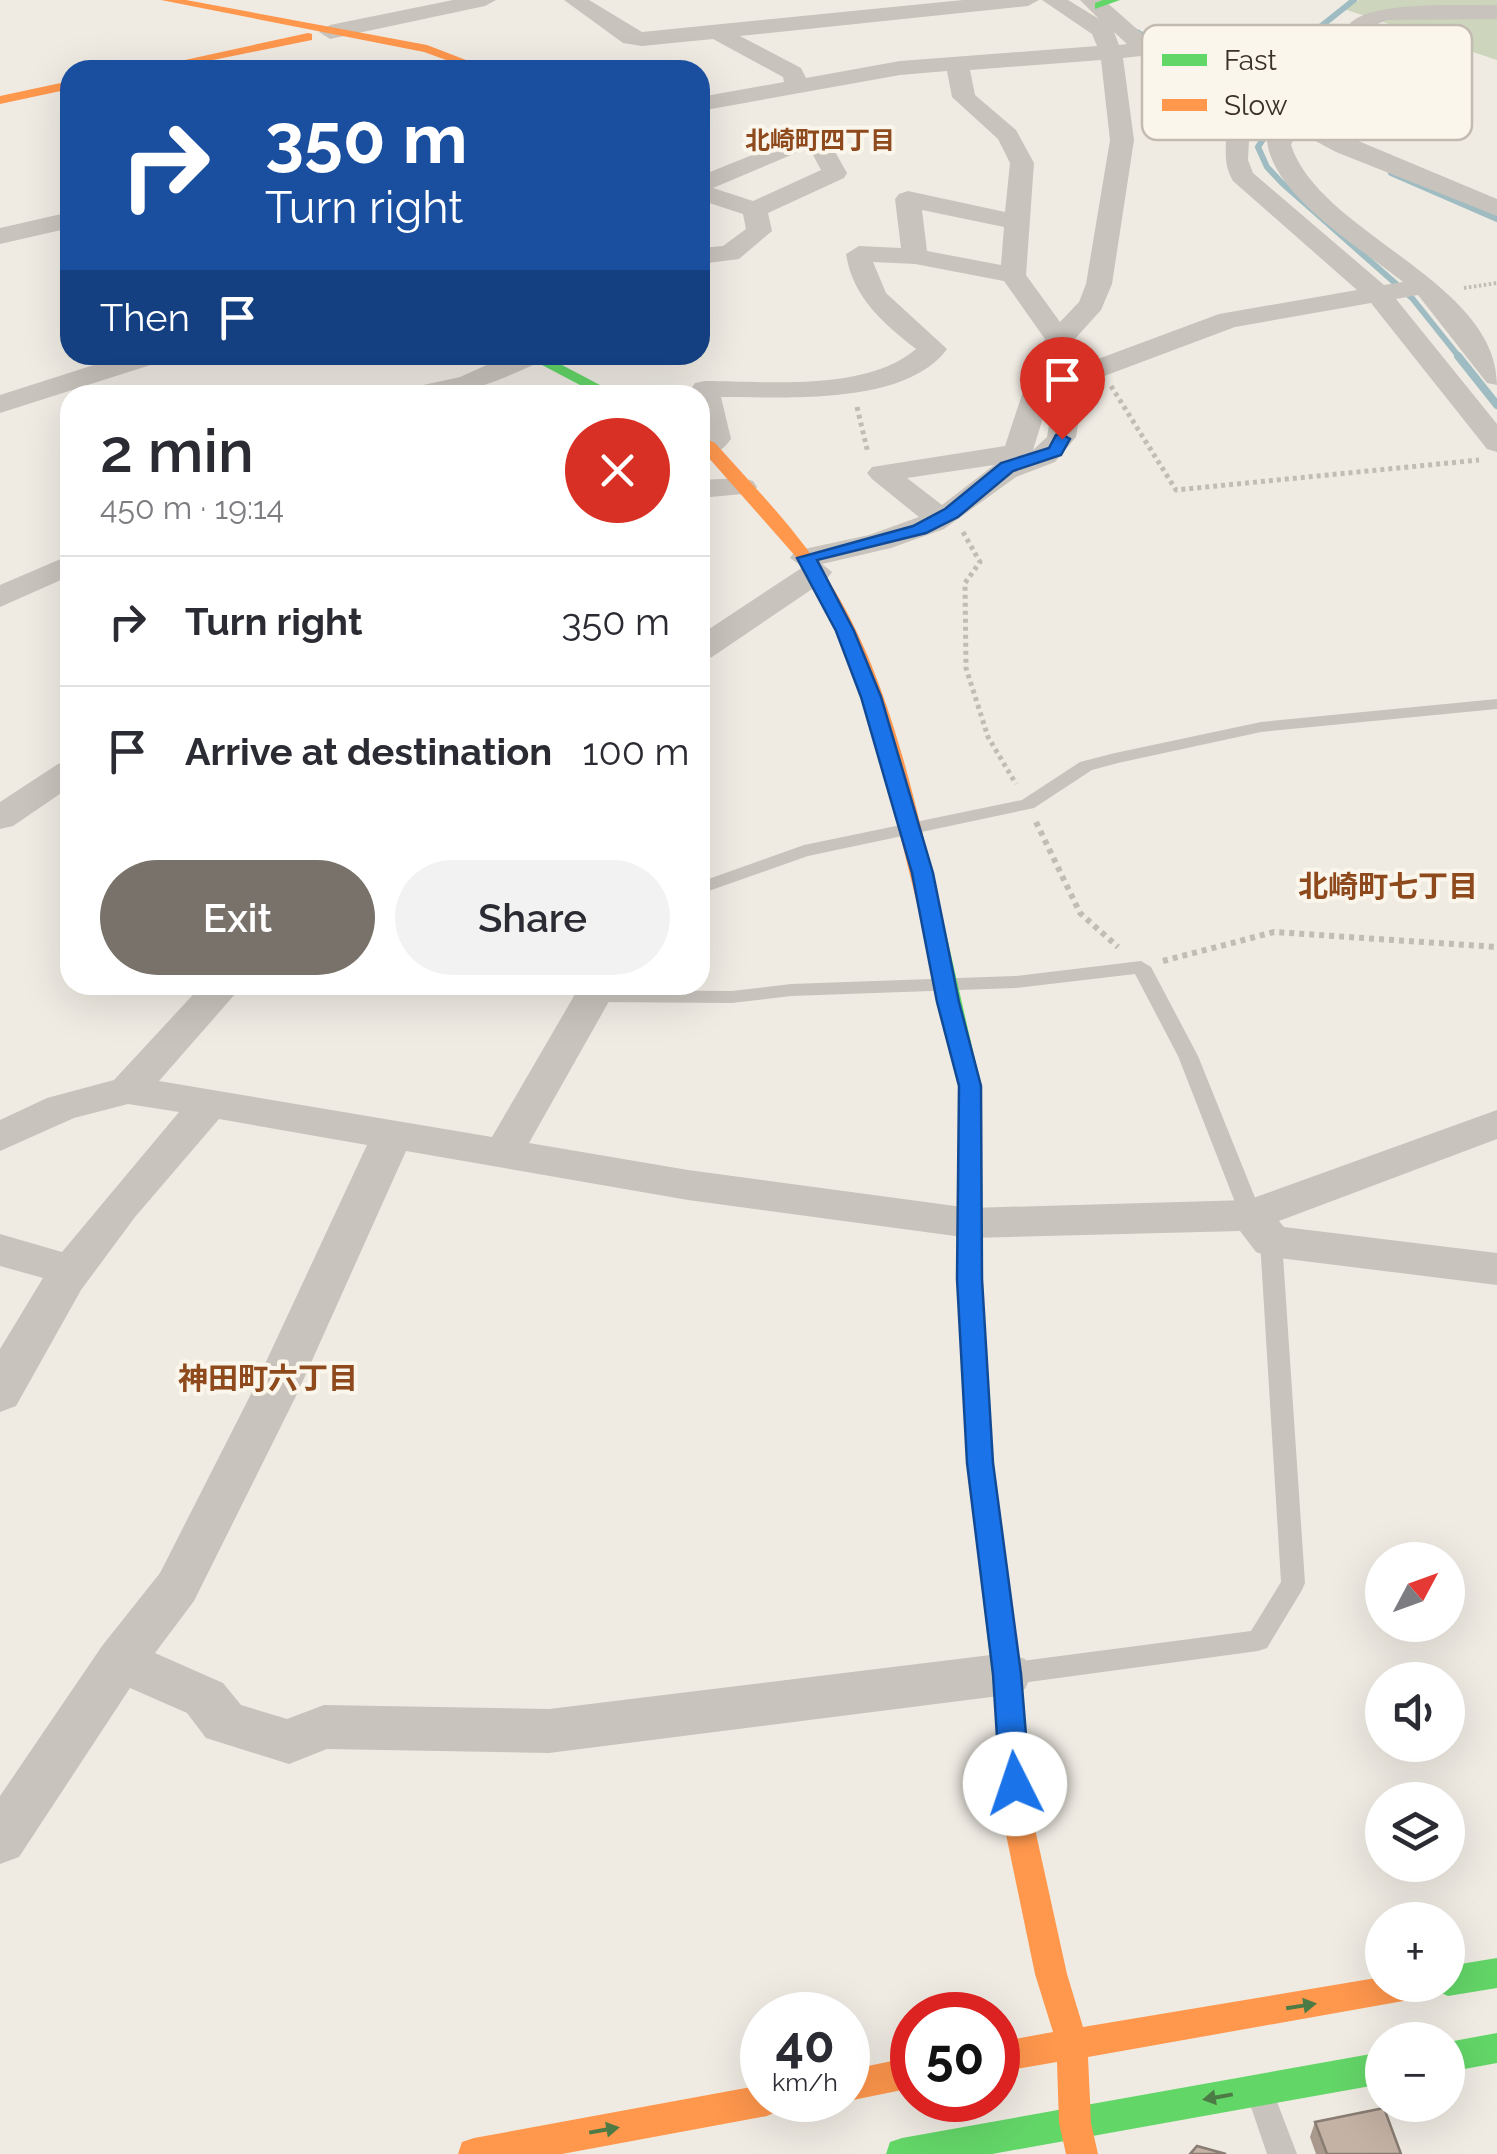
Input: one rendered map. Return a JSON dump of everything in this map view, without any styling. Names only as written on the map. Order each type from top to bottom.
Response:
[{"type":"main road","points":[[173,0],[427,49],[458,60]]},
{"type":"main road","points":[[194,60],[330,32]]},
{"type":"main road","points":[[0,100],[60,88]]},
{"type":"main road","points":[[551,365],[592,385]]},
{"type":"main road","points":[[710,449],[811,565],[871,697],[911,829],[970,1086],[970,1223],[980,1463],[1007,1674],[1018,1820],[1051,1974],[1072,2043],[1076,2123],[1082,2154]]},
{"type":"main road","points":[[1465,1979],[1497,1973]]},
{"type":"main road","points":[[1020,2053],[1365,1995]]},
{"type":"main road","points":[[1465,2053],[1497,2048]]},
{"type":"main road","points":[[902,2154],[1365,2071]]},
{"type":"main road","points":[[474,2154],[740,2105]]},
{"type":"street","points":[[364,0],[378,22]]},
{"type":"street","points":[[330,32],[485,0]]},
{"type":"street","points":[[575,0],[632,38],[717,32],[857,9],[1028,0]]},
{"type":"street","points":[[1053,0],[1142,51]]},
{"type":"street","points":[[710,642],[811,565],[920,529],[946,516],[1022,458],[1051,349],[1092,304],[1099,284],[1122,140],[1129,45],[1101,2]]},
{"type":"street","points":[[857,9],[900,68]]},
{"type":"street","points":[[1363,25],[1384,12],[1497,12]]},
{"type":"street","points":[[717,32],[793,73],[797,84]]},
{"type":"street","points":[[710,102],[900,68],[1142,43]]},
{"type":"street","points":[[958,63],[964,97],[1008,135],[1022,163],[1013,275],[1059,340]]},
{"type":"street","points":[[1237,140],[1236,160],[1242,176],[1376,293],[1497,443]]},
{"type":"street","points":[[1280,140],[1279,150],[1292,174],[1418,287],[1497,377]]},
{"type":"street","points":[[1338,140],[1389,166],[1497,208]]},
{"type":"street","points":[[710,184],[802,142],[821,148],[835,173],[755,210],[710,193]]},
{"type":"street","points":[[916,256],[908,199],[1019,222]]},
{"type":"street","points":[[710,255],[730,253],[759,231],[755,210]]},
{"type":"street","points":[[0,236],[60,222]]},
{"type":"street","points":[[710,389],[852,387],[922,363],[933,349],[880,305],[861,277],[859,254],[916,256],[1013,275]]},
{"type":"street","points":[[882,473],[1056,452],[1072,384],[1081,375],[1229,320],[1418,287]]},
{"type":"street","points":[[0,404],[122,365]]},
{"type":"street","points":[[463,385],[509,365]]},
{"type":"street","points":[[710,412],[716,440],[710,442]]},
{"type":"street","points":[[882,473],[946,516]]},
{"type":"street","points":[[710,489],[742,487]]},
{"type":"street","points":[[4,588],[60,568]]},
{"type":"street","points":[[0,818],[60,778]]},
{"type":"street","points":[[128,1090],[215,995]]},
{"type":"street","points":[[503,1153],[592,995]]},
{"type":"street","points":[[0,1137],[60,1108],[128,1090],[688,1185],[970,1223],[1261,1228],[1497,1269]]},
{"type":"street","points":[[0,1394],[15,1361],[73,1271],[137,1184],[208,1106]]},
{"type":"street","points":[[1261,1228],[1497,1124]]},
{"type":"street","points":[[0,1840],[120,1661],[177,1587],[274,1394],[392,1136]]},
{"type":"street","points":[[0,1250],[73,1271]]},
{"type":"street","points":[[120,1661],[204,1698],[224,1722],[289,1742],[324,1727],[550,1731],[1007,1674]]},
{"type":"lane","points":[[710,884],[804,851],[1028,804],[1086,766],[1196,740],[1260,728],[1497,704]]},
{"type":"lane","points":[[704,995],[946,985],[1141,967],[1188,1056],[1261,1228],[1293,1582],[1258,1642],[1007,1674]]},
{"type":"lane","points":[[1258,2090],[1282,2154]]},
{"type":"path","points":[[1100,368],[1176,490],[1497,458]]},
{"type":"path","points":[[852,387],[872,469],[882,473]]},
{"type":"path","points":[[946,516],[980,562],[965,583],[962,618],[966,668],[988,737],[1028,804],[1080,913],[1141,967],[1274,932],[1497,947]]},
{"type":"green space","points":[[1359,0],[1497,0],[1497,60],[1472,52],[1472,25],[1392,25],[1341,8]]},
{"type":"building","points":[[1365,2112],[1365,2122],[1389,2122],[1401,2154],[1327,2154],[1315,2122]]},
{"type":"building","points":[[1197,2146],[1226,2154],[1190,2154]]},
{"type":"waterway","points":[[1323,25],[1354,0]]},
{"type":"waterway","points":[[1137,32],[1142,35]]},
{"type":"waterway","points":[[1263,140],[1258,147],[1267,167],[1412,298],[1460,358]]},
{"type":"waterway","points":[[1391,173],[1497,219]]},
{"type":"waterway","points":[[1458,356],[1497,405]]},
{"type":"traffic: fast","points":[[1099,6],[1114,0]]},
{"type":"traffic: fast","points":[[551,365],[591,385]]},
{"type":"traffic: fast","points":[[933,924],[970,1086],[969,1279],[980,1463],[1008,1692]]},
{"type":"traffic: fast","points":[[1465,1978],[1497,1973]]},
{"type":"traffic: fast","points":[[1465,2054],[1497,2048]]},
{"type":"traffic: fast","points":[[902,2154],[1365,2071]]},
{"type":"traffic: slow","points":[[167,0],[427,49],[458,60]]},
{"type":"traffic: slow","points":[[194,60],[308,37]]},
{"type":"traffic: slow","points":[[0,100],[60,87]]},
{"type":"traffic: slow","points":[[710,447],[804,556],[849,636],[899,783],[933,924]]},
{"type":"traffic: slow","points":[[1008,1692],[1018,1820],[1051,1974],[1072,2043],[1075,2123],[1082,2154]]},
{"type":"traffic: slow","points":[[1020,2053],[1365,1995]]},
{"type":"traffic: slow","points":[[870,2081],[890,2077]]},
{"type":"traffic: slow","points":[[474,2154],[740,2105]]},
{"type":"district","name":"北崎町四丁目","points":[[820,140]]},
{"type":"district","name":"北崎町七丁目","points":[[1388,887]]},
{"type":"district","name":"神田町六丁目","points":[[268,1379]]},
{"type":"route","points":[[1015,1784],[1007,1674],[980,1463],[969,1279],[970,1086],[948,1002],[923,873],[871,697],[845,631],[806,558],[920,529],[952,513],[1007,467],[1056,452],[1062,439]]}]
